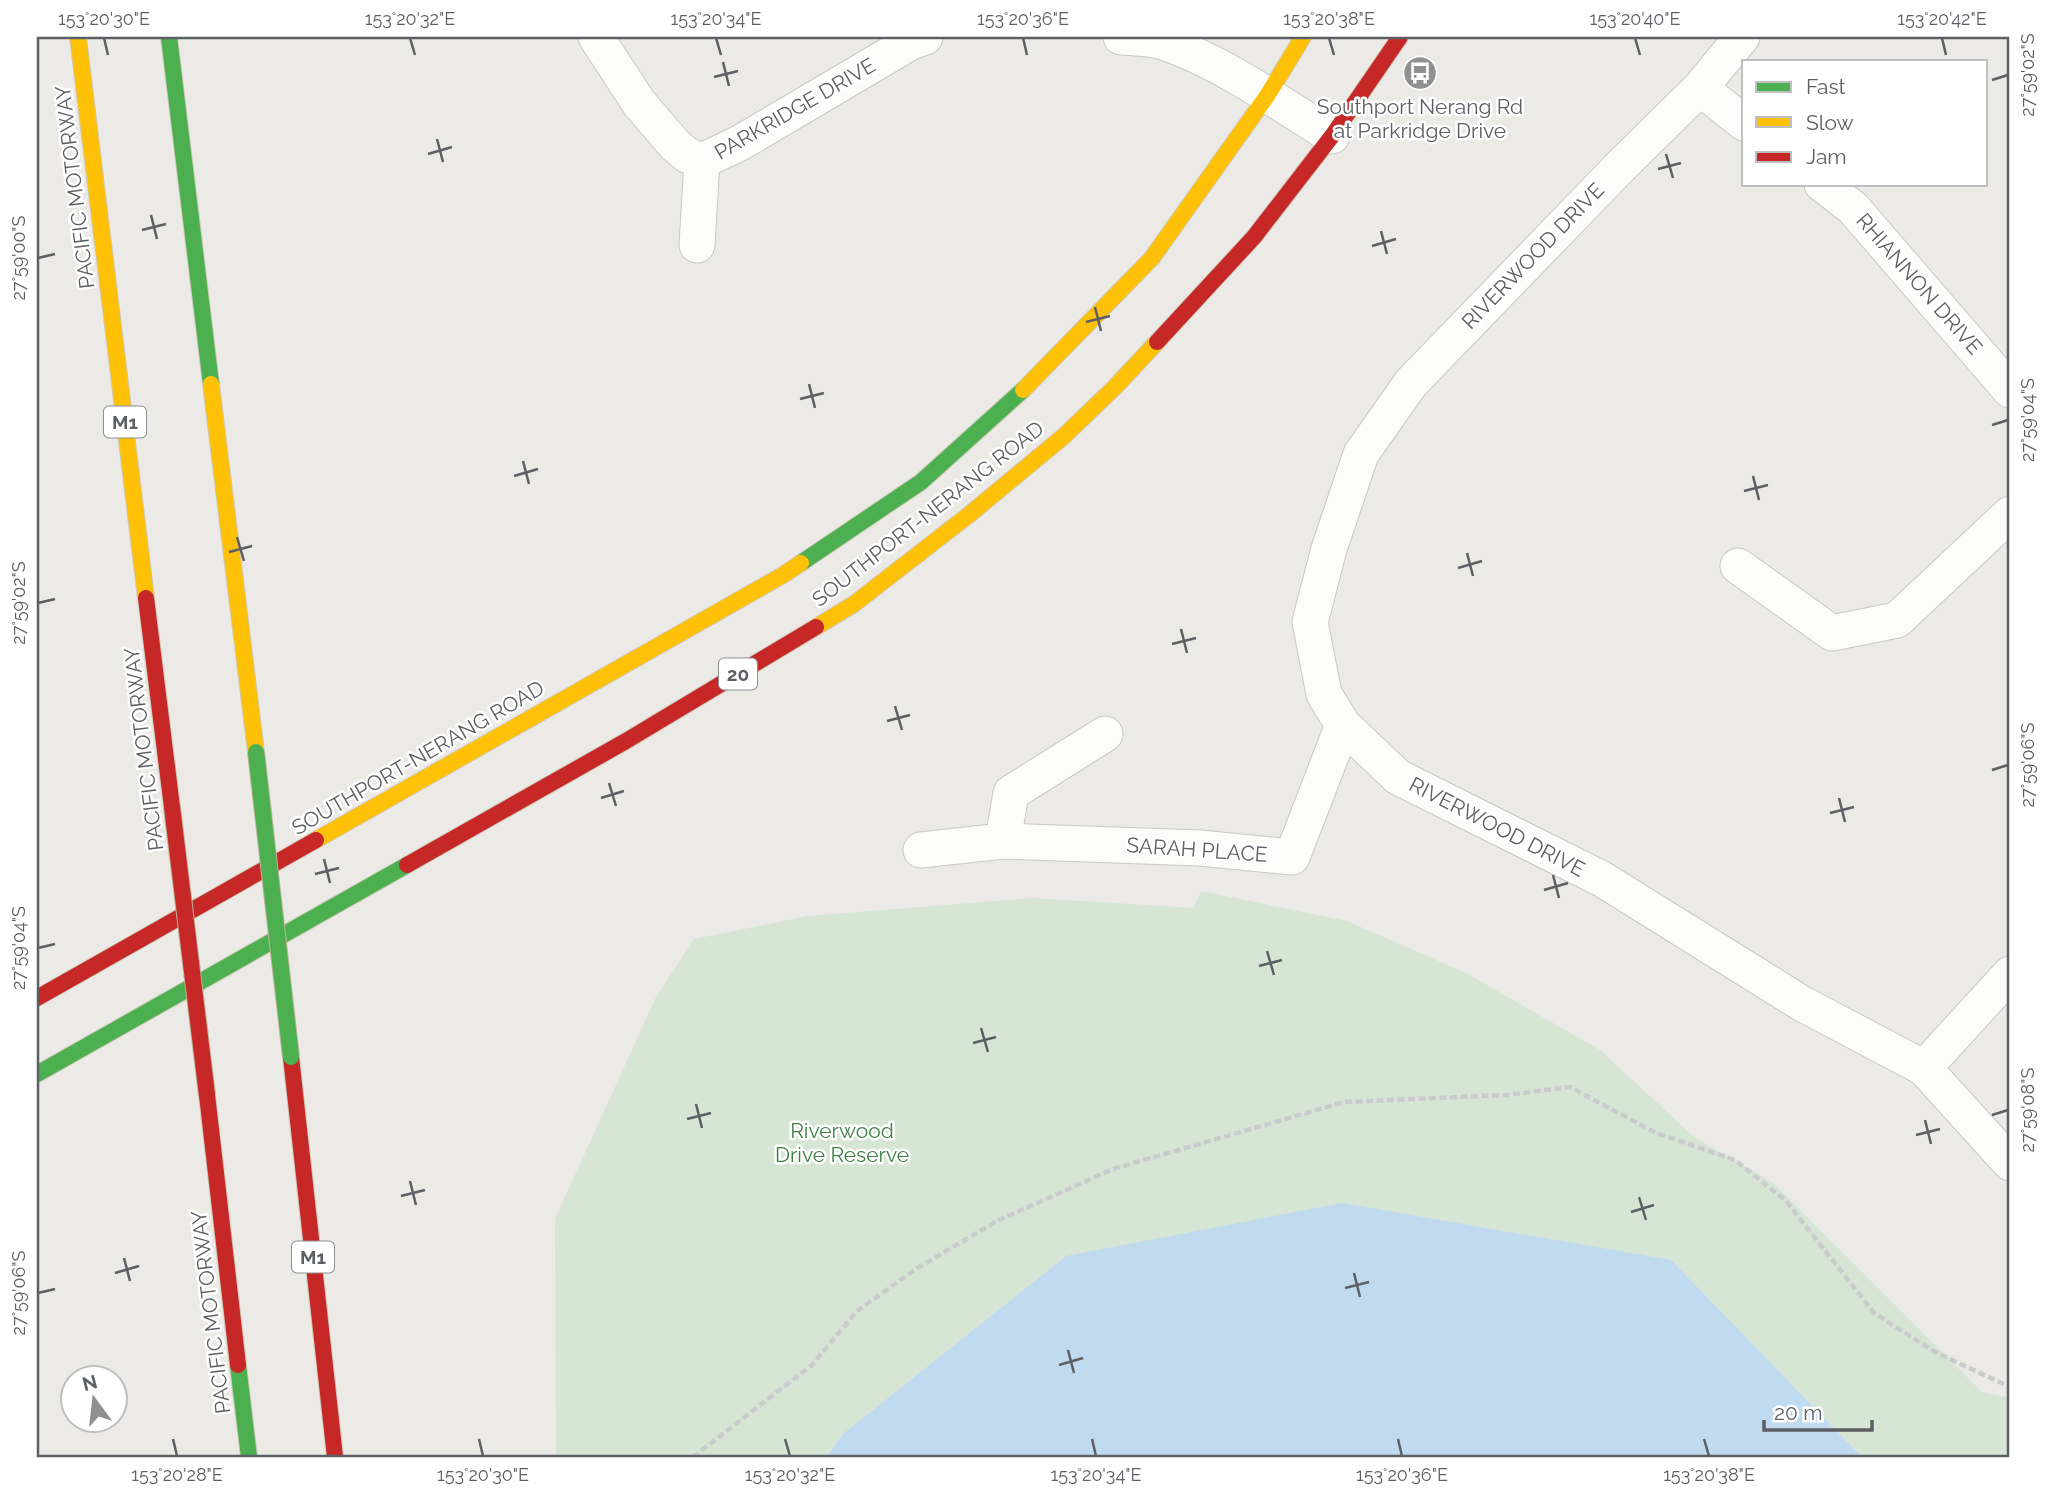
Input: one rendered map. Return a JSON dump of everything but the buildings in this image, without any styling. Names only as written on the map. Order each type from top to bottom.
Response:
[{"type":"main road","name":"PACIFIC MOTORWAY","points":[[78,37],[249,1457]]},
{"type":"main road","name":"M1","points":[[169,37],[256,752],[335,1457]]},
{"type":"main road","name":"SOUTHPORT-NERANG ROAD","points":[[37,998],[783,575],[921,482],[1034,380],[1152,258],[1267,96],[1303,37]]},
{"type":"main road","name":"SOUTHPORT-NERANG ROAD","points":[[37,1074],[626,741],[854,604],[1033,462],[1115,387],[1254,237],[1332,136],[1400,37]]},
{"type":"street","name":"PARKRIDGE DRIVE","points":[[596,37],[639,103],[675,145],[687,155],[702,161],[740,143],[912,42],[925,37]]},
{"type":"street","points":[[1121,37],[1161,41],[1204,60],[1332,136]]},
{"type":"street","name":"RIVERWOOD DRIVE","points":[[1742,37],[1700,89],[1609,178],[1411,383],[1361,454],[1329,549],[1310,622],[1324,694],[1343,725],[1398,777],[1602,879],[1801,1003],[1924,1068],[2010,1163]]},
{"type":"street","points":[[1700,89],[1742,121]]},
{"type":"street","name":"PARKRIDGE DRIVE","points":[[697,245],[702,161]]},
{"type":"street","name":"RHIANNON DRIVE","points":[[1825,186],[1853,208],[2010,390]]},
{"type":"street","points":[[1738,566],[1832,633],[1897,620],[2010,514]]},
{"type":"street","name":"SARAH PLACE","points":[[921,850],[1003,841],[1200,848],[1292,857],[1343,725]]},
{"type":"street","points":[[1003,841],[1011,793],[1105,734]]},
{"type":"street","points":[[1924,1068],[2010,974]]},
{"type":"path","points":[[693,1457],[812,1365],[857,1311],[916,1269],[998,1221],[1112,1169],[1344,1102],[1507,1095],[1570,1087],[1656,1133],[1735,1160],[1786,1201],[1874,1313],[1935,1352],[2010,1387]]},
{"type":"green space","name":"Riverwood Drive Reserve","points":[[1201,891],[1347,921],[1468,974],[1600,1050],[1694,1137],[1772,1182],[1982,1392],[2010,1398],[2010,1457],[1862,1457],[1671,1260],[1066,1256],[844,1433],[826,1457],[556,1457],[555,1219],[656,997],[694,939],[808,916],[1033,898],[1194,908]]},
{"type":"water","points":[[1342,1203],[1671,1260],[1862,1457],[826,1457],[844,1433],[1066,1256]]},
{"type":"traffic: fast","points":[[169,37],[211,384]]},
{"type":"traffic: fast","points":[[801,563],[921,482],[1023,390]]},
{"type":"traffic: fast","points":[[256,752],[291,1057]]},
{"type":"traffic: fast","points":[[37,1074],[407,865]]},
{"type":"traffic: fast","points":[[238,1365],[249,1457]]},
{"type":"traffic: slow","points":[[78,37],[146,598]]},
{"type":"traffic: slow","points":[[1023,390],[1152,258],[1267,96],[1303,37]]},
{"type":"traffic: slow","points":[[816,627],[854,604],[970,514],[1064,436],[1157,342]]},
{"type":"traffic: slow","points":[[211,384],[256,752]]},
{"type":"traffic: slow","points":[[316,840],[801,563]]},
{"type":"traffic: jam","points":[[1157,342],[1254,237],[1332,136],[1400,37]]},
{"type":"traffic: jam","points":[[146,598],[172,807]]},
{"type":"traffic: jam","points":[[407,865],[626,741],[816,627]]},
{"type":"traffic: jam","points":[[172,807],[207,1095]]},
{"type":"traffic: jam","points":[[37,998],[316,840]]},
{"type":"traffic: jam","points":[[291,1057],[335,1457]]},
{"type":"traffic: jam","points":[[207,1095],[238,1365]]},
{"type":"place","name":"Southport Nerang Rd at Parkridge Drive","points":[[1420,73]]}]
